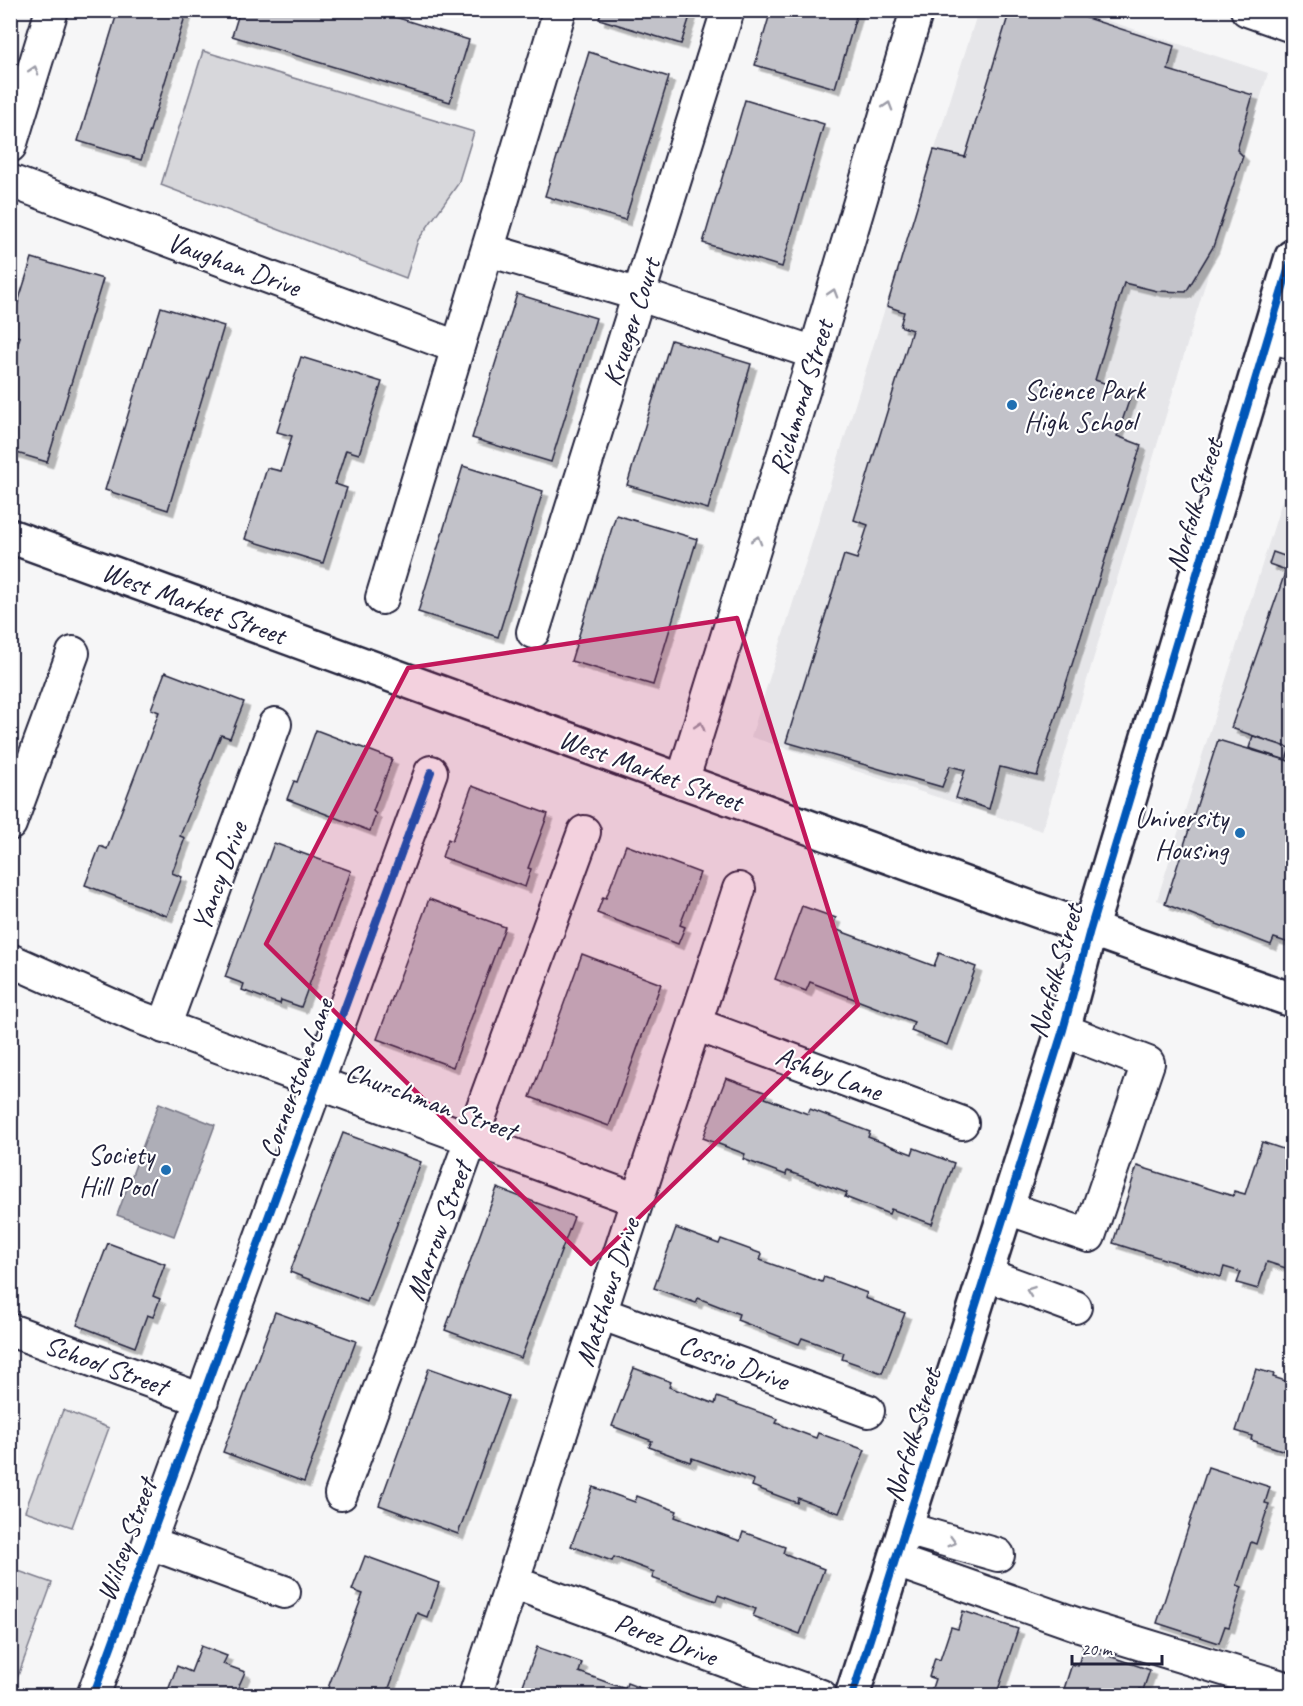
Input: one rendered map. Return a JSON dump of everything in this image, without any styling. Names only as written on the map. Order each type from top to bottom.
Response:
[{"type":"main road","name":"Norfolk Street","points":[[852,1695],[1008,1208],[1063,1030],[1090,930],[1281,339],[1293,257]]},
{"type":"main road","name":"West Market Street","points":[[10,536],[1090,930],[1293,1000]]},
{"type":"street","points":[[10,146],[52,10]]},
{"type":"street","points":[[382,598],[560,10]]},
{"type":"street","name":"Krueger Court","points":[[533,632],[728,10]]},
{"type":"street","name":"Richmond Street","points":[[682,782],[815,353],[917,10]]},
{"type":"street","points":[[1247,10],[1293,26]]},
{"type":"street","name":"Vaughan Drive","points":[[10,182],[457,347]]},
{"type":"street","points":[[488,250],[640,295],[815,353]]},
{"type":"street","points":[[10,824],[73,653]]},
{"type":"street","name":"Yancy Drive","points":[[164,1027],[275,724]]},
{"type":"street","name":"Cornerstone Lane","points":[[202,1400],[431,772]]},
{"type":"street","name":"Marrow Street","points":[[342,1494],[584,832]]},
{"type":"street","name":"Matthews Drive","points":[[475,1695],[740,889]]},
{"type":"street","name":"Churchman Street","points":[[10,960],[164,1027],[637,1200]]},
{"type":"street","name":"Ashby Lane","points":[[696,1024],[962,1123]]},
{"type":"street","points":[[1008,1208],[1089,1236],[1148,1063],[1063,1030]]},
{"type":"street","points":[[985,1274],[1075,1307]]},
{"type":"street","name":"Cossio Drive","points":[[600,1313],[868,1411]]},
{"type":"street","name":"School Street","points":[[10,1330],[202,1400]]},
{"type":"street","name":"Wilsey Street","points":[[93,1695],[202,1400]]},
{"type":"street","points":[[907,1529],[998,1555]]},
{"type":"street","points":[[150,1543],[284,1592]]},
{"type":"street","points":[[896,1562],[1088,1627],[1293,1690]]},
{"type":"street","name":"Perez Drive","points":[[512,1582],[821,1695]]},
{"type":"highlighted area","points":[[737,618],[858,1005],[591,1264],[266,944],[408,668]]},
{"type":"shaded area","name":"Science Park High School","points":[[978,11],[1078,11],[1268,73],[1042,831],[751,737]]},
{"type":"shaded area","points":[[203,51],[474,132],[458,184],[418,240],[406,278],[161,185]]},
{"type":"shaded area","points":[[1292,469],[1292,948],[1157,900]]},
{"type":"shaded area","name":"Society Hill Pool","points":[[159,1103],[215,1125],[174,1236],[117,1215]]},
{"type":"shaded area","points":[[63,1410],[109,1428],[72,1527],[25,1511]]},
{"type":"shaded area","points":[[10,1568],[52,1583],[15,1684],[10,1682]]},
{"type":"building","points":[[118,10],[187,10],[141,160],[78,141]]},
{"type":"building","points":[[240,10],[373,10],[469,40],[450,102],[232,36]]},
{"type":"building","points":[[602,10],[692,10],[681,44],[599,19]]},
{"type":"building","points":[[771,10],[858,10],[835,88],[755,65]]},
{"type":"building","name":"Science Park High School","points":[[1010,10],[1062,10],[1174,46],[1168,70],[1253,95],[1237,150],[1243,156],[1213,247],[1186,292],[1157,291],[1124,283],[1095,380],[1132,392],[1117,436],[1141,445],[1037,776],[1000,767],[989,809],[956,798],[965,770],[950,766],[942,787],[786,742],[844,555],[857,559],[868,525],[854,520],[912,330],[900,326],[904,312],[887,306],[934,150],[965,157]]},
{"type":"building","points":[[589,52],[669,77],[625,220],[545,196]]},
{"type":"building","points":[[745,100],[824,124],[782,267],[703,243]]},
{"type":"building","points":[[32,258],[103,279],[47,462],[10,451],[10,367],[20,337],[10,334],[10,328]]},
{"type":"building","points":[[517,294],[596,318],[551,462],[472,438]]},
{"type":"building","points":[[161,307],[224,326],[168,510],[105,490]]},
{"type":"building","points":[[671,340],[751,364],[708,509],[627,485]]},
{"type":"building","points":[[301,357],[382,382],[359,454],[346,450],[335,484],[347,488],[323,563],[245,539],[267,468],[281,471],[292,436],[277,432]]},
{"type":"building","points":[[463,466],[543,491],[498,637],[418,612]]},
{"type":"building","points":[[616,515],[697,539],[653,685],[571,661]]},
{"type":"building","points":[[1292,549],[1292,749],[1231,728],[1286,570],[1269,564],[1273,552],[1290,558]]},
{"type":"building","points":[[165,672],[244,702],[230,738],[221,735],[180,836],[185,838],[172,873],[182,877],[167,916],[85,885],[100,846],[107,849],[159,712],[151,709]]},
{"type":"building","points":[[316,730],[392,759],[373,811],[376,814],[370,831],[287,799],[294,781],[297,782]]},
{"type":"building","points":[[1253,736],[1290,748],[1286,760],[1249,748]]},
{"type":"building","name":"University Housing","points":[[1218,740],[1292,762],[1292,944],[1274,938],[1271,945],[1165,904]]},
{"type":"building","points":[[472,786],[548,814],[528,868],[531,869],[525,887],[442,857],[448,839],[452,841]]},
{"type":"building","points":[[274,843],[351,871],[301,1007],[281,1000],[280,1004],[242,990],[244,984],[225,977]]},
{"type":"building","points":[[626,845],[700,873],[680,925],[685,927],[678,944],[597,913],[603,897],[606,898]]},
{"type":"building","points":[[429,899],[505,927],[453,1067],[377,1039]]},
{"type":"building","points":[[802,906],[836,918],[832,928],[934,966],[939,953],[976,967],[947,1045],[911,1031],[914,1022],[810,982],[806,991],[775,979]]},
{"type":"building","points":[[582,954],[661,984],[609,1126],[530,1097]]},
{"type":"building","points":[[726,1078],[767,1093],[765,1098],[808,1114],[810,1109],[870,1132],[868,1137],[912,1154],[914,1148],[954,1163],[932,1224],[891,1209],[889,1214],[845,1197],[847,1193],[787,1171],[786,1175],[743,1159],[745,1154],[703,1138]]},
{"type":"building","points":[[343,1133],[421,1162],[367,1302],[290,1272]]},
{"type":"building","points":[[1262,1142],[1292,1152],[1292,1270],[1267,1262],[1258,1289],[1237,1283],[1241,1272],[1224,1267],[1221,1277],[1113,1243],[1137,1166],[1233,1196],[1234,1191],[1245,1194]]},
{"type":"building","points":[[497,1188],[574,1217],[521,1358],[445,1330]]},
{"type":"building","points":[[676,1228],[719,1244],[721,1239],[762,1254],[760,1260],[822,1282],[824,1277],[867,1293],[865,1298],[905,1313],[882,1373],[842,1359],[844,1353],[802,1338],[799,1344],[737,1320],[739,1314],[698,1298],[696,1303],[654,1288]]},
{"type":"building","points":[[108,1243],[165,1264],[153,1296],[160,1299],[153,1317],[147,1315],[135,1347],[77,1325]]},
{"type":"building","points":[[275,1312],[356,1341],[304,1482],[223,1452]]},
{"type":"building","points":[[429,1368],[508,1396],[458,1534],[379,1505]]},
{"type":"building","points":[[634,1368],[671,1382],[669,1387],[715,1404],[717,1397],[778,1419],[776,1423],[816,1438],[818,1433],[865,1450],[839,1513],[798,1498],[797,1503],[752,1486],[754,1480],[692,1458],[690,1462],[649,1447],[652,1441],[612,1426]]},
{"type":"building","points":[[1256,1369],[1274,1374],[1273,1377],[1292,1383],[1291,1453],[1251,1440],[1252,1436],[1236,1431]]},
{"type":"building","points":[[1208,1467],[1270,1487],[1265,1503],[1269,1504],[1256,1544],[1251,1542],[1237,1585],[1242,1587],[1229,1627],[1225,1626],[1219,1643],[1157,1623]]},
{"type":"building","points":[[593,1487],[635,1502],[637,1496],[677,1511],[675,1517],[740,1541],[743,1532],[785,1547],[783,1553],[824,1569],[800,1634],[753,1616],[756,1609],[718,1595],[716,1601],[652,1578],[654,1572],[614,1557],[612,1561],[571,1546]]},
{"type":"building","points":[[365,1556],[439,1583],[427,1617],[417,1613],[386,1696],[325,1696],[363,1594],[352,1590]]},
{"type":"building","points":[[963,1611],[1018,1629],[996,1696],[930,1694],[935,1679],[929,1677],[935,1658],[940,1660],[951,1627],[958,1629]]},
{"type":"building","points":[[201,1646],[227,1656],[223,1664],[245,1672],[237,1690],[242,1692],[241,1696],[166,1696],[177,1666],[191,1672]]},
{"type":"building","points":[[537,1647],[582,1663],[579,1672],[625,1689],[627,1683],[661,1696],[519,1696]]},
{"type":"building","points":[[1083,1647],[1150,1670],[1143,1690],[1140,1689],[1138,1696],[1067,1696],[1067,1693],[1063,1692],[1072,1664],[1078,1666]]},
{"type":"cycle path","points":[[852,1696],[1063,1030],[1090,930],[1292,257]]},
{"type":"cycle path","points":[[93,1696],[431,772]]},
{"type":"place","name":"Science Park High School","points":[[1012,405]]},
{"type":"place","name":"University Housing","points":[[1240,833]]},
{"type":"place","name":"Society Hill Pool","points":[[166,1170]]}]
